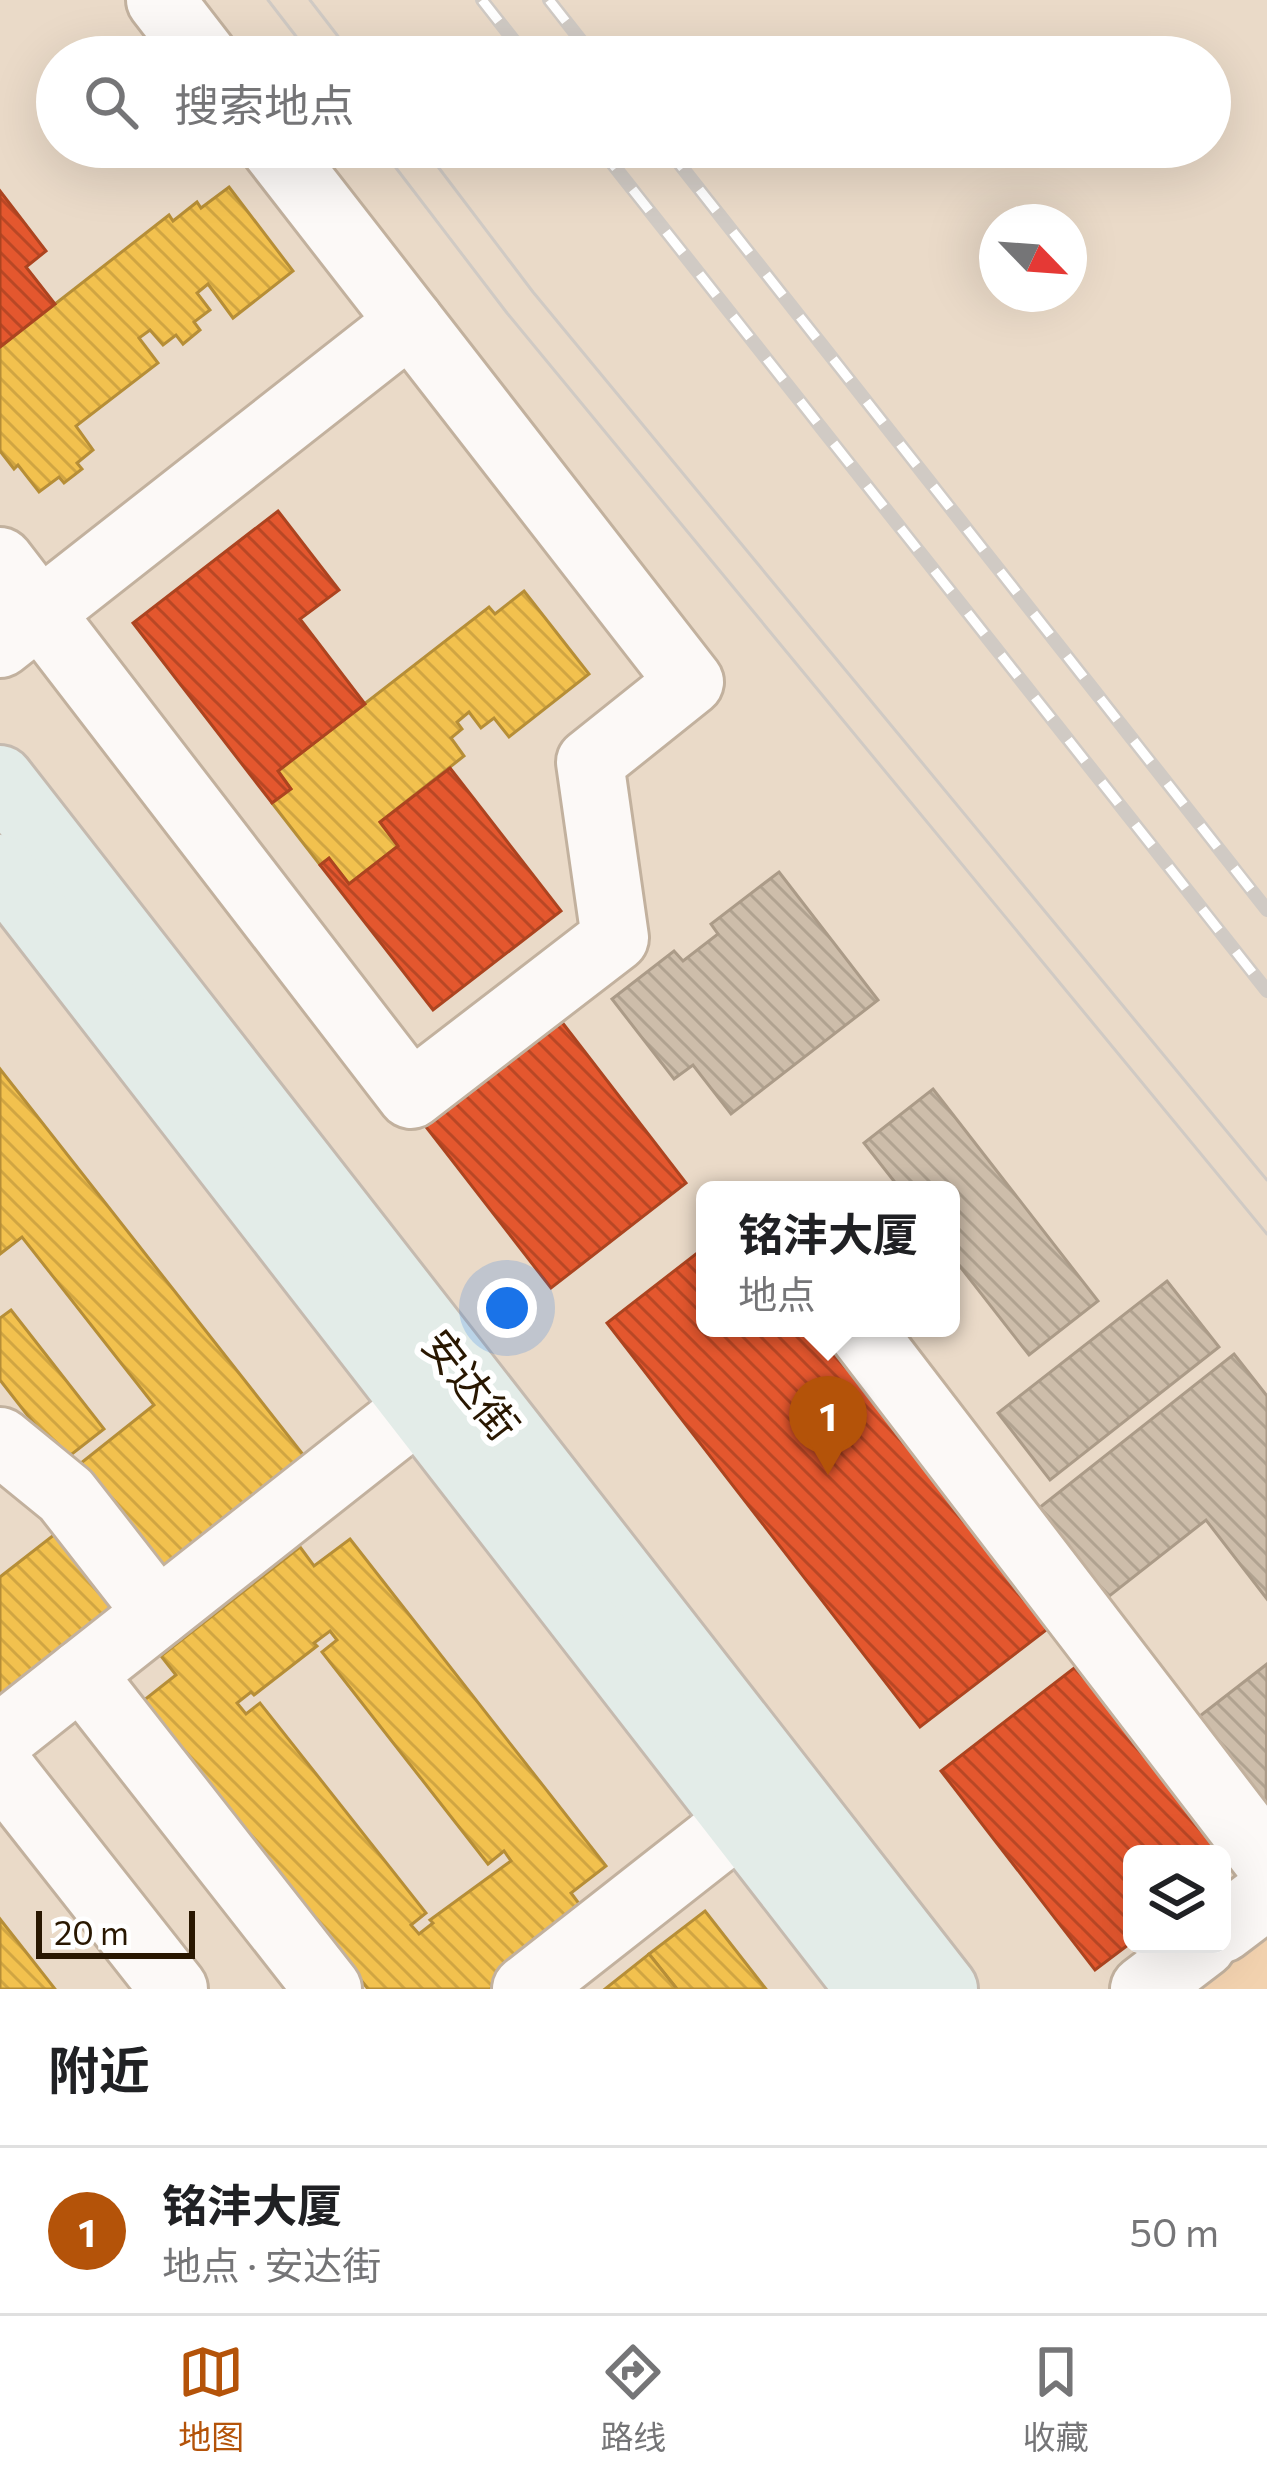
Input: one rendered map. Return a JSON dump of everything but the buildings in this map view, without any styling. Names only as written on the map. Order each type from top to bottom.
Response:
[{"type":"main road","name":"安达街","points":[[0,779],[944,1989]]},
{"type":"main road","name":"安达街","points":[[0,868],[870,1989]]},
{"type":"lane","points":[[160,0],[188,36]]},
{"type":"lane","points":[[0,561],[20,628],[411,1095],[615,938],[590,762],[690,682],[290,168]]},
{"type":"lane","points":[[20,628],[410,322]]},
{"type":"lane","points":[[866,1337],[1267,1860]]},
{"type":"lane","points":[[0,1738],[418,1407]]},
{"type":"lane","points":[[0,1441],[66,1495],[158,1613]]},
{"type":"lane","points":[[81,1674],[328,1989]]},
{"type":"lane","points":[[0,1768],[174,1989]]},
{"type":"lane","points":[[526,1989],[740,1821]]},
{"type":"lane","points":[[1231,1922],[1267,1895]]},
{"type":"lane","points":[[1144,1989],[1191,1953]]},
{"type":"shaded area","points":[[1267,1928],[1267,1989],[1163,1989],[1231,1953]]},
{"type":"tram line","points":[[268,0],[296,36]]},
{"type":"tram line","points":[[310,0],[338,36]]},
{"type":"tram line","points":[[396,168],[507,313],[1267,1234]]},
{"type":"tram line","points":[[439,168],[533,292],[1267,1180]]},
{"type":"railway","points":[[482,0],[510,36]]},
{"type":"railway","points":[[549,0],[577,36]]},
{"type":"railway","points":[[616,168],[1267,991]]},
{"type":"railway","points":[[683,168],[1267,910]]},
{"type":"place","name":"铭沣大厦","points":[[828,1475]]}]
